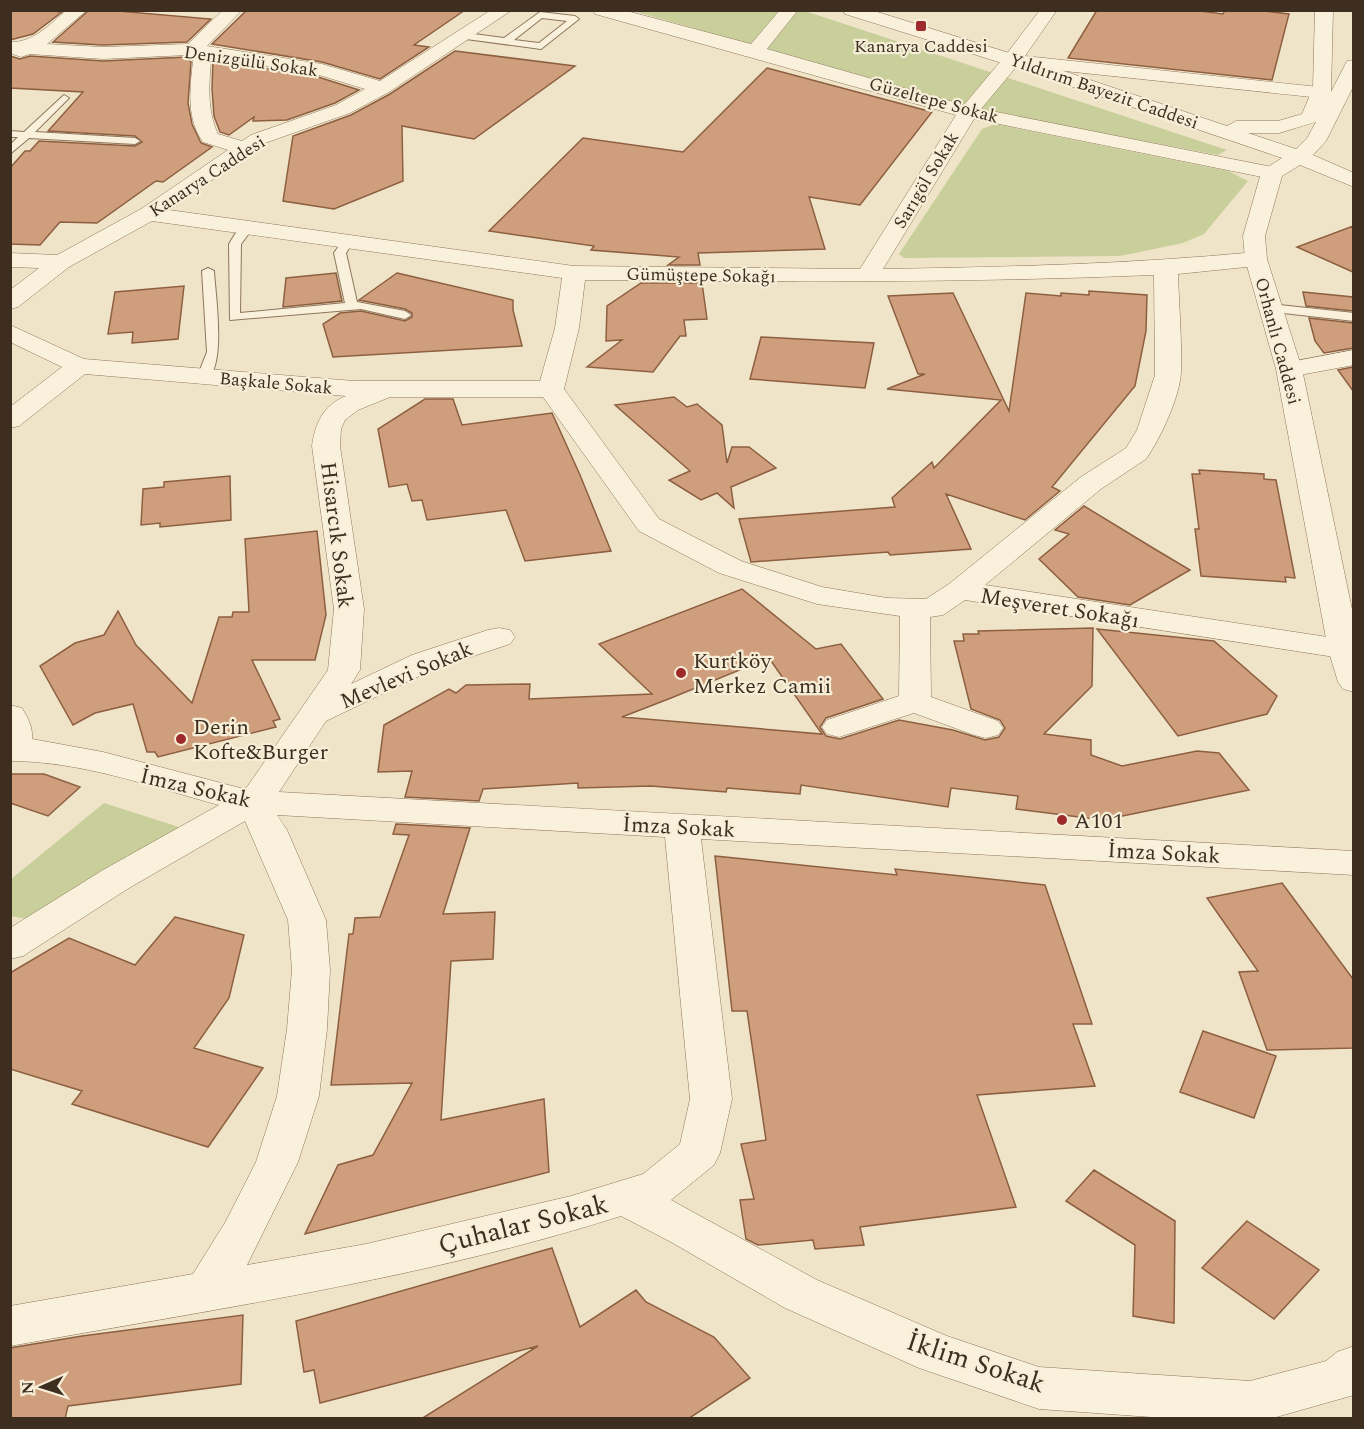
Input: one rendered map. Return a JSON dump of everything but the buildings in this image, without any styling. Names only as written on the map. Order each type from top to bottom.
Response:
[{"type":"street","points":[[15,52],[44,38],[79,10]]},
{"type":"street","points":[[234,10],[193,49],[202,61],[199,87],[201,121],[210,138],[244,148]]},
{"type":"street","name":"Kanarya Caddesi","points":[[10,303],[61,262],[149,214],[258,139],[343,109],[382,88],[504,10]]},
{"type":"street","name":"Güzeltepe Sokak","points":[[601,10],[968,112],[1272,173]]},
{"type":"street","points":[[755,51],[790,10]]},
{"type":"street","name":"Yıldırım Bayezit Caddesi","points":[[852,10],[1179,116],[1299,157],[1353,181]]},
{"type":"street","name":"Sarıgöl Sokak","points":[[867,276],[968,112],[1012,60],[1049,10]]},
{"type":"street","points":[[1299,157],[1297,139],[1311,117],[1321,92],[1324,10]]},
{"type":"street","name":"Denizgülü Sokak","points":[[15,52],[103,53],[193,49],[322,70],[382,88]]},
{"type":"street","points":[[1012,60],[1321,92]]},
{"type":"street","points":[[1272,173],[1299,157],[1316,141],[1353,65]]},
{"type":"street","points":[[1179,116],[1232,127],[1256,128],[1279,127],[1311,117]]},
{"type":"street","name":"Orhanlı Caddesi","points":[[1272,173],[1254,236],[1256,259],[1289,369],[1353,682]]},
{"type":"street","name":"Gümüştepe Sokağı","points":[[149,214],[574,273],[867,276],[1015,274],[1166,268],[1256,259]]},
{"type":"street","points":[[10,260],[61,262]]},
{"type":"street","points":[[960,591],[1091,483],[1136,453],[1150,430],[1168,375],[1166,268]]},
{"type":"street","points":[[551,389],[567,328],[574,273]]},
{"type":"street","points":[[10,303],[15,307],[15,312],[10,319]]},
{"type":"street","name":"Başkale Sokak","points":[[10,332],[79,366],[354,389],[551,389]]},
{"type":"street","points":[[1289,369],[1353,357]]},
{"type":"street","points":[[10,420],[79,366]]},
{"type":"street","name":"Hisarcık Sokak","points":[[19,935],[251,802],[259,795],[344,670],[349,609],[329,472],[326,446],[328,429],[334,416],[349,404],[387,389]]},
{"type":"street","name":"Meşveret Sokağı","points":[[551,389],[649,525],[730,567],[817,595],[887,607],[932,608],[960,591],[1348,650]]},
{"type":"street","points":[[915,608],[915,702]]},
{"type":"street","name":"Mevlevi Sokak","points":[[314,713],[423,662],[499,637]]},
{"type":"street","points":[[839,727],[915,702],[986,728]]},
{"type":"street","points":[[10,715],[16,730],[12,750]]},
{"type":"street","name":"İmza Sokak","points":[[12,750],[35,750],[103,764],[251,802],[1353,863]]},
{"type":"street","points":[[207,1291],[242,1234],[277,1161],[298,1096],[307,1029],[311,970],[307,920],[269,830],[251,802]]},
{"type":"street","name":"Çuhalar Sokak","points":[[10,1326],[366,1263],[571,1214],[657,1186],[699,1153],[711,1099],[682,826]]},
{"type":"street","name":"İklim Sokak","points":[[624,1197],[687,1229],[801,1294],[936,1353],[1039,1388],[1250,1403],[1295,1403],[1341,1379],[1353,1368]]},
{"type":"lane","points":[[466,36],[505,42],[541,46],[575,19],[540,15],[505,42]]},
{"type":"lane","points":[[10,151],[64,98]]},
{"type":"lane","points":[[10,134],[135,141]]},
{"type":"lane","points":[[247,228],[235,244],[234,318],[361,305],[405,315]]},
{"type":"lane","points":[[347,242],[340,253],[352,306]]},
{"type":"lane","points":[[203,377],[213,352],[208,271]]},
{"type":"lane","points":[[1270,308],[1315,311],[1353,317]]},
{"type":"green space","points":[[633,11],[805,11],[1227,150],[1218,155],[986,111]]},
{"type":"green space","points":[[995,124],[1228,171],[1248,181],[1204,234],[1183,243],[1120,256],[904,258],[899,254],[982,129]]},
{"type":"green space","points":[[104,803],[182,828],[42,922],[11,916],[10,880]]},
{"type":"place","name":"Kanarya Caddesi","points":[[921,26]]},
{"type":"place","name":"Kurtköy Merkez Camii","points":[[681,673]]},
{"type":"place","name":"Derin Kofte&Burger","points":[[181,739]]},
{"type":"place","name":"A101","points":[[1062,820]]}]
